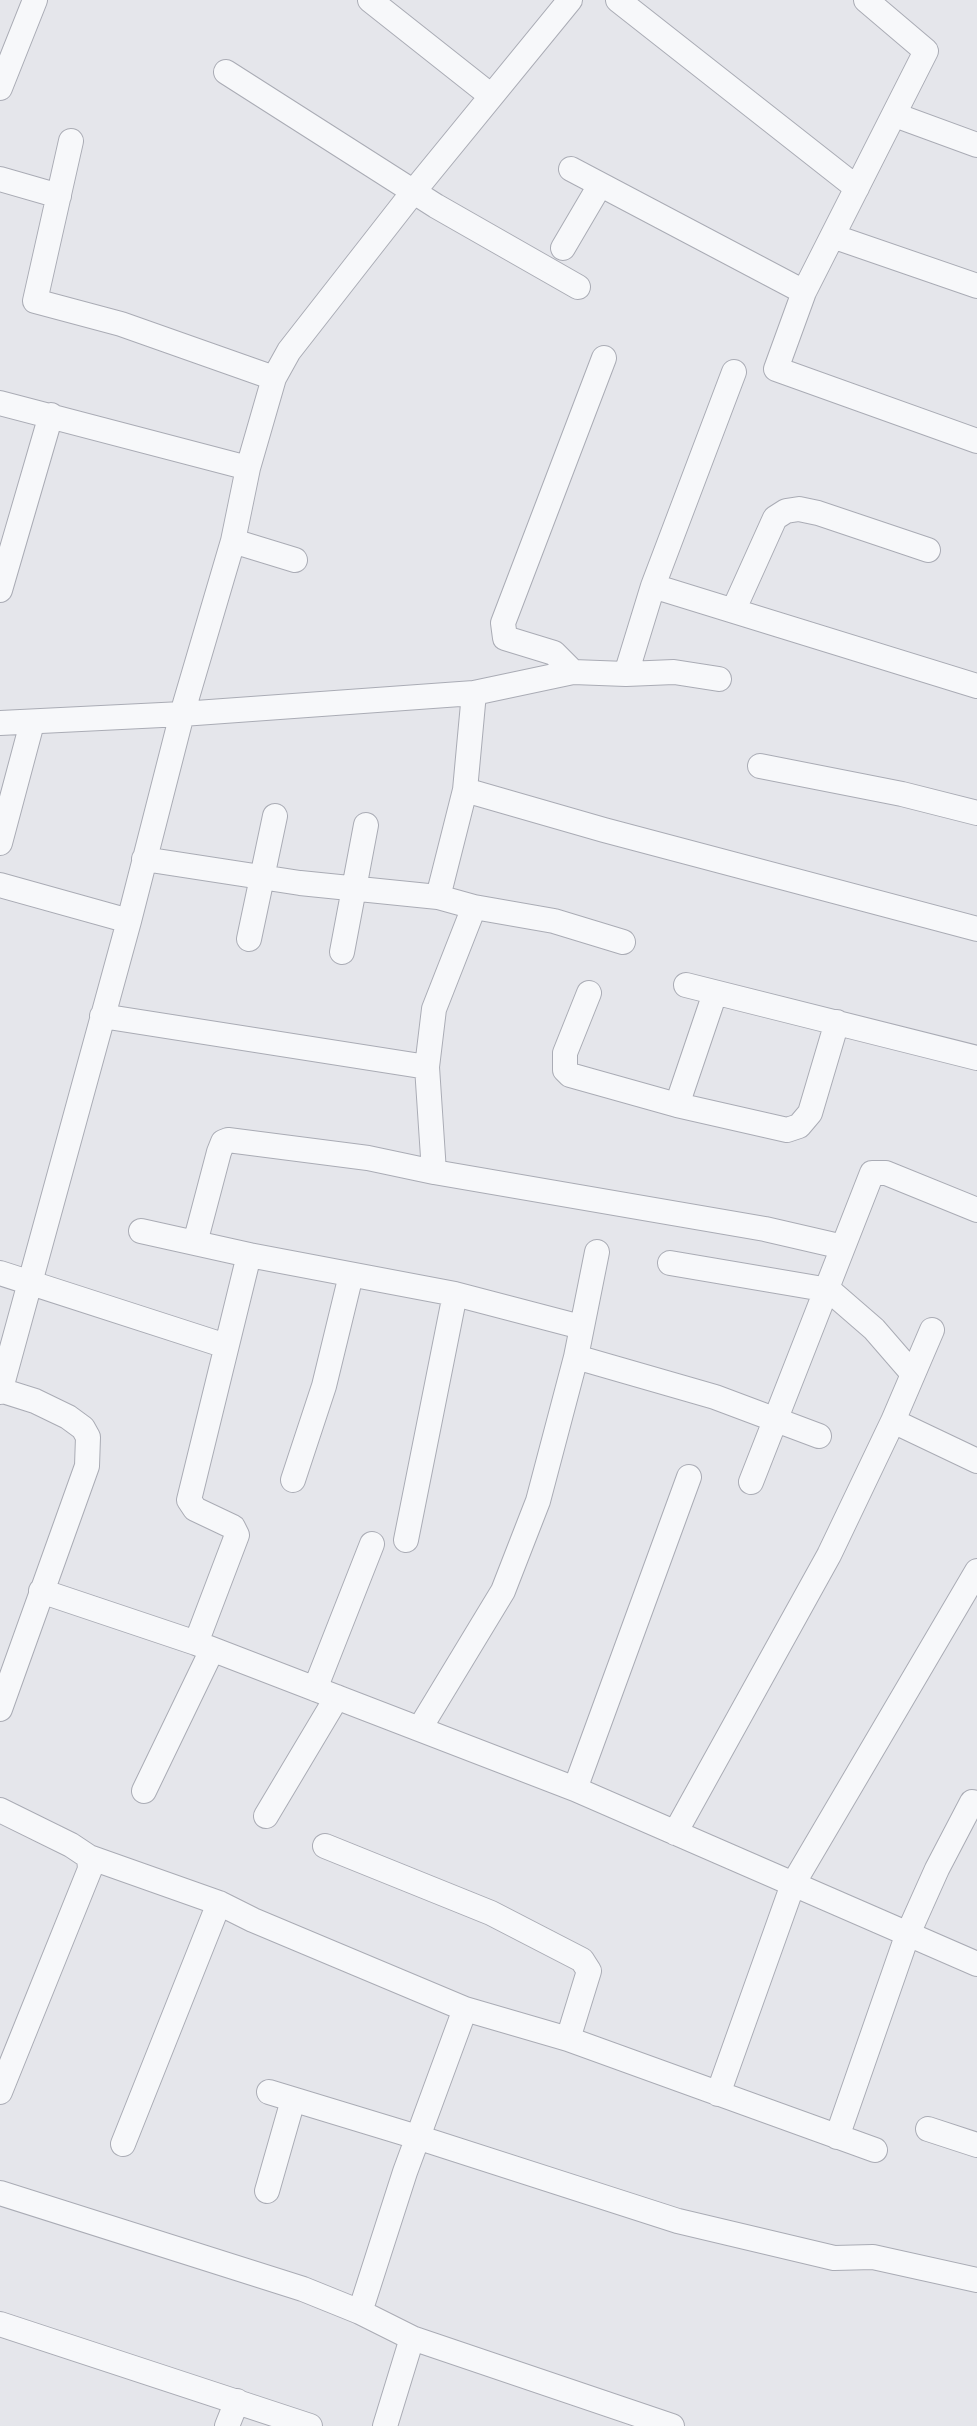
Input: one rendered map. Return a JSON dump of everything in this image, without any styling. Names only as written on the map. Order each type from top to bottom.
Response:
[{"type":"street","points":[[0,88],[35,0]]},
{"type":"street","points":[[370,0],[490,95]]},
{"type":"street","points":[[0,1708],[87,1466],[88,1437],[83,1428],[68,1417],[35,1401],[0,1391],[129,921],[182,714],[233,541],[248,468],[274,378],[290,351],[414,192],[490,95],[570,0]]},
{"type":"street","points":[[618,0],[857,188]]},
{"type":"street","points":[[866,0],[926,51],[835,237],[804,292],[776,369],[977,441]]},
{"type":"street","points":[[226,72],[414,192],[578,287]]},
{"type":"street","points":[[895,115],[977,145]]},
{"type":"street","points":[[71,141],[35,301],[121,324],[274,378]]},
{"type":"street","points":[[571,169],[804,292]]},
{"type":"street","points":[[0,179],[59,196]]},
{"type":"street","points":[[563,248],[600,186]]},
{"type":"street","points":[[835,237],[977,286]]},
{"type":"street","points":[[573,672],[554,653],[506,638],[503,623],[552,488],[604,358]]},
{"type":"street","points":[[626,674],[653,586],[734,372]]},
{"type":"street","points":[[0,403],[248,468]]},
{"type":"street","points":[[0,590],[51,415]]},
{"type":"street","points":[[734,609],[775,518],[786,511],[799,509],[818,513],[928,550]]},
{"type":"street","points":[[233,541],[295,560]]},
{"type":"street","points":[[653,586],[734,609],[871,655],[977,686]]},
{"type":"street","points":[[0,723],[182,714],[474,693],[573,672],[626,674],[674,672],[719,679]]},
{"type":"street","points":[[438,897],[465,790],[474,693]]},
{"type":"street","points":[[0,843],[32,723]]},
{"type":"street","points":[[760,766],[890,791],[977,813]]},
{"type":"street","points":[[465,790],[604,830],[977,928]]},
{"type":"street","points":[[249,939],[275,816]]},
{"type":"street","points":[[342,952],[366,825]]},
{"type":"street","points":[[144,859],[261,877],[438,897],[474,908],[554,921],[623,942]]},
{"type":"street","points":[[0,885],[129,921]]},
{"type":"street","points":[[434,1172],[427,1066],[434,1009],[474,908]]},
{"type":"street","points":[[686,985],[977,1058]]},
{"type":"street","points":[[589,993],[565,1053],[565,1070],[584,1080],[787,1131],[799,1126],[810,1113],[837,1022]]},
{"type":"street","points":[[677,1105],[715,993]]},
{"type":"street","points":[[102,1016],[427,1066]]},
{"type":"street","points":[[195,1243],[219,1152],[223,1142],[228,1140],[368,1158],[434,1172],[765,1229],[843,1247]]},
{"type":"street","points":[[751,1482],[829,1290],[872,1173],[886,1173],[977,1210]]},
{"type":"street","points":[[141,1231],[249,1255],[456,1294],[581,1327]]},
{"type":"street","points":[[420,1728],[503,1591],[538,1501],[576,1357],[597,1252]]},
{"type":"street","points":[[144,1791],[204,1646],[237,1534],[233,1527],[195,1509],[189,1500],[249,1255]]},
{"type":"street","points":[[670,1263],[829,1290],[874,1329],[913,1374]]},
{"type":"street","points":[[0,1273],[226,1346]]},
{"type":"street","points":[[293,1480],[324,1386],[351,1275]]},
{"type":"street","points":[[406,1540],[456,1294]]},
{"type":"street","points":[[675,1833],[823,1565],[893,1421],[932,1330]]},
{"type":"street","points":[[576,1357],[715,1397],[819,1437]]},
{"type":"street","points":[[893,1421],[975,1454]]},
{"type":"street","points":[[576,1789],[689,1477]]},
{"type":"street","points":[[266,1816],[326,1693],[372,1544]]},
{"type":"street","points":[[718,2094],[793,1884],[977,1571]]},
{"type":"street","points":[[41,1591],[204,1646],[576,1789],[907,1936],[977,1964]]},
{"type":"street","points":[[837,2137],[907,1936],[972,1802],[977,1803]]},
{"type":"street","points":[[0,1810],[71,1845],[89,1857],[219,1903],[253,1920],[465,2009],[568,2039],[875,2150]]},
{"type":"street","points":[[325,1846],[491,1913],[582,1960],[589,1971],[568,2039]]},
{"type":"street","points":[[0,2092],[90,1869],[89,1857]]},
{"type":"street","points":[[123,2144],[219,1903]]},
{"type":"street","points":[[360,2312],[417,2137],[465,2009]]},
{"type":"street","points":[[269,2092],[678,2221],[834,2258],[873,2257],[977,2280]]},
{"type":"street","points":[[267,2191],[293,2100]]},
{"type":"street","points":[[928,2129],[977,2145]]},
{"type":"street","points":[[0,2193],[303,2289],[360,2312],[412,2338],[672,2426]]},
{"type":"street","points":[[0,2324],[310,2426]]},
{"type":"street","points":[[385,2426],[412,2338]]},
{"type":"street","points":[[227,2426],[237,2401]]}]
